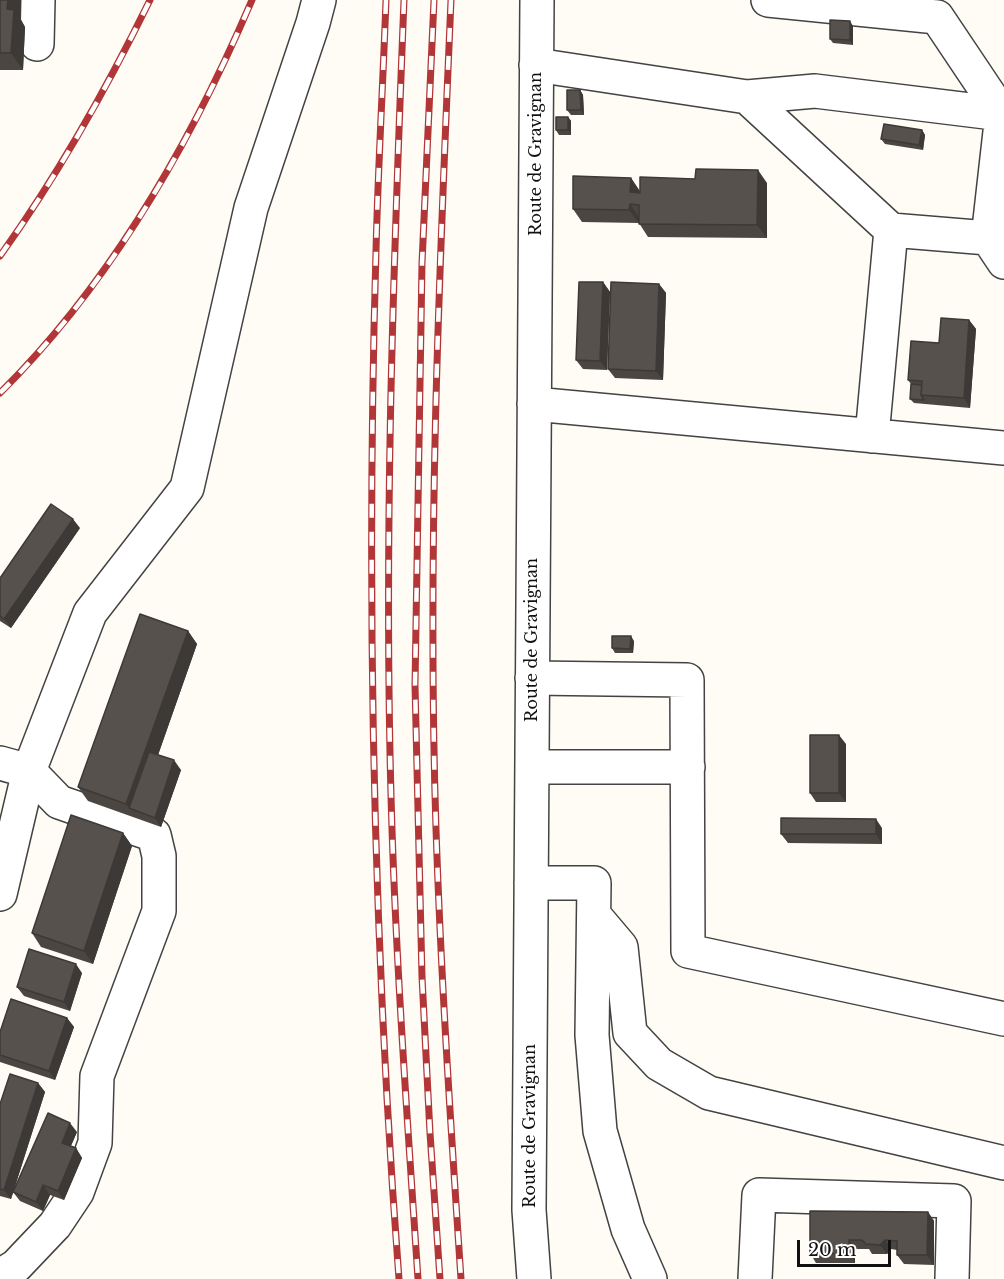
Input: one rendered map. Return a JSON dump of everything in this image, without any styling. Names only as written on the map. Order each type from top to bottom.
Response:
[{"type":"street","points":[[37,44],[38,0]]},
{"type":"street","points":[[0,894],[14,767],[90,613],[187,488],[251,208],[319,0]]},
{"type":"street","name":"Route de Gravignan","points":[[534,1279],[529,1210],[537,0]]},
{"type":"street","points":[[747,97],[891,230],[996,250],[1002,114],[937,17],[768,0]]},
{"type":"street","points":[[537,64],[747,97],[816,91],[1002,114]]},
{"type":"street","points":[[872,436],[891,230]]},
{"type":"street","points":[[534,404],[1004,448]]},
{"type":"street","points":[[532,678],[687,680],[688,951],[1004,1019]]},
{"type":"street","points":[[0,1276],[16,1266],[56,1225],[76,1192],[95,1143],[97,1076],[159,911],[159,856],[153,835],[59,802],[14,767]]},
{"type":"street","points":[[532,767],[688,767]]},
{"type":"street","points":[[531,882],[594,882],[592,1035],[600,1131],[628,1229],[650,1279]]},
{"type":"street","points":[[594,915],[621,947],[630,1033],[659,1064],[709,1093],[1004,1163]]},
{"type":"street","points":[[755,1279],[759,1195],[954,1201],[952,1279]]},
{"type":"building","points":[[0,0],[8,0],[7,9],[14,10],[11,53],[0,53]]},
{"type":"building","points":[[830,20],[850,21],[850,40],[830,39]]},
{"type":"building","points":[[567,90],[580,90],[581,110],[567,110]]},
{"type":"building","points":[[556,117],[568,117],[568,130],[556,130]]},
{"type":"building","points":[[884,124],[922,130],[919,145],[881,139]]},
{"type":"building","points":[[696,169],[758,170],[757,225],[639,224],[639,205],[630,204],[629,210],[573,209],[573,176],[631,178],[630,192],[640,193],[640,177],[695,179]]},
{"type":"building","points":[[579,282],[603,282],[600,361],[576,360]]},
{"type":"building","points":[[611,282],[659,284],[656,371],[608,369]]},
{"type":"building","points":[[941,318],[969,320],[964,398],[921,395],[922,381],[908,380],[911,341],[939,343]]},
{"type":"building","points":[[911,384],[922,385],[921,395],[924,400],[910,399]]},
{"type":"building","points":[[51,504],[73,519],[4,619],[0,616],[0,578]]},
{"type":"building","points":[[140,614],[188,631],[126,804],[78,787]]},
{"type":"building","points":[[612,636],[631,636],[630,649],[612,648]]},
{"type":"building","points":[[810,735],[839,735],[839,793],[810,793]]},
{"type":"building","points":[[149,752],[174,760],[155,818],[129,808]]},
{"type":"building","points":[[71,815],[123,833],[84,951],[32,933]]},
{"type":"building","points":[[781,818],[876,819],[876,834],[781,834]]},
{"type":"building","points":[[29,949],[76,964],[64,1002],[17,987]]},
{"type":"building","points":[[11,999],[67,1018],[49,1071],[0,1055],[0,1032]]},
{"type":"building","points":[[10,1074],[38,1083],[4,1190],[0,1189],[0,1104]]},
{"type":"building","points":[[48,1113],[70,1123],[62,1143],[76,1148],[58,1191],[43,1185],[36,1202],[13,1192]]},
{"type":"building","points":[[810,1211],[928,1212],[927,1255],[897,1255],[897,1241],[885,1240],[880,1245],[866,1244],[862,1240],[849,1240],[849,1254],[810,1253]]},
{"type":"railway","points":[[0,256],[42,194],[80,131],[150,0]]},
{"type":"railway","points":[[0,393],[78,305],[145,209],[202,106],[252,0]]},
{"type":"railway","points":[[386,0],[373,379],[372,636],[383,1022],[399,1279]]},
{"type":"railway","points":[[404,0],[390,414],[389,725],[397,942],[418,1279]]},
{"type":"railway","points":[[434,0],[422,263],[415,685],[422,977],[440,1279]]},
{"type":"railway","points":[[451,0],[436,414],[433,622],[436,829],[461,1279]]}]
